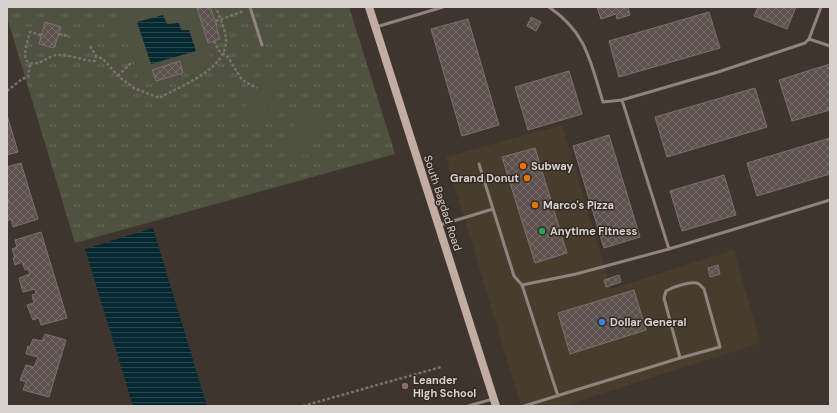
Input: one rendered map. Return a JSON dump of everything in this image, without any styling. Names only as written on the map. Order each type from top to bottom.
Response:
[{"type":"main road","name":"South Bagdad Road","points":[[369,7],[495,402]]},
{"type":"lane","points":[[376,27],[443,7]]},
{"type":"lane","points":[[549,7],[568,22],[577,32],[585,46],[603,102],[622,100],[718,72],[805,43],[809,39],[821,7]]},
{"type":"lane","points":[[250,8],[262,45]]},
{"type":"lane","points":[[809,39],[830,46]]},
{"type":"lane","points":[[622,100],[669,249]]},
{"type":"lane","points":[[479,164],[514,276],[522,285],[558,396]]},
{"type":"lane","points":[[522,285],[576,274],[669,249],[830,200]]},
{"type":"lane","points":[[438,225],[493,209]]},
{"type":"lane","points":[[524,406],[720,347],[704,289],[700,285],[694,283],[673,287],[666,291],[664,298],[680,358]]},
{"type":"lane","points":[[468,406],[495,402]]},
{"type":"path","points":[[90,46],[96,56],[103,59],[118,76],[134,88],[159,98],[209,70],[223,54],[226,39],[216,7]]},
{"type":"path","points":[[216,21],[250,8]]},
{"type":"path","points":[[30,63],[27,61],[24,54],[30,32],[41,35]]},
{"type":"path","points":[[59,34],[70,37]]},
{"type":"path","points":[[214,41],[218,50],[228,56],[232,61],[242,80],[257,88]]},
{"type":"path","points":[[30,63],[41,62],[55,55],[91,62],[95,61],[96,56]]},
{"type":"path","points":[[7,90],[22,79],[28,77],[30,63]]},
{"type":"path","points":[[118,76],[130,64],[134,63]]},
{"type":"path","points":[[304,406],[441,367]]},
{"type":"shaded area","points":[[562,125],[611,289],[734,250],[760,343],[563,406],[521,406],[446,157]]},
{"type":"green space","points":[[7,7],[349,7],[395,154],[75,243],[7,17]]},
{"type":"green space","points":[[147,7],[210,7],[217,25],[220,39],[208,43],[206,38],[203,39],[212,63],[141,86],[119,16]]},
{"type":"green space","points":[[266,72],[284,83],[263,121],[244,110]]},
{"type":"green space","points":[[306,106],[328,119],[306,157],[284,143]]},
{"type":"water","points":[[163,15],[167,24],[179,23],[181,30],[189,30],[196,51],[151,64],[137,22]]},
{"type":"water","points":[[153,228],[207,406],[133,406],[85,249]]},
{"type":"building","points":[[210,7],[217,25],[220,39],[208,43],[197,8]]},
{"type":"building","points":[[597,7],[628,7],[630,15],[617,19],[616,14],[601,19]]},
{"type":"building","points":[[758,7],[796,7],[787,29],[754,16]]},
{"type":"building","points":[[709,12],[720,48],[619,77],[609,41]]},
{"type":"building","points":[[531,17],[541,22],[536,31],[527,26]]},
{"type":"building","points":[[468,19],[499,125],[462,136],[431,29]]},
{"type":"building","points":[[45,22],[61,27],[54,48],[39,44]]},
{"type":"building","points":[[180,61],[183,73],[156,81],[152,70]]},
{"type":"building","points":[[830,64],[830,110],[792,121],[779,80]]},
{"type":"building","points":[[569,71],[582,114],[528,130],[515,87]]},
{"type":"building","points":[[755,88],[767,127],[667,157],[655,117]]},
{"type":"building","points":[[7,115],[18,152],[7,155]]},
{"type":"building","points":[[609,135],[640,237],[604,248],[573,146]]},
{"type":"building","points":[[830,138],[830,174],[757,196],[747,163]]},
{"type":"building","points":[[535,148],[567,253],[535,263],[502,157]]},
{"type":"building","points":[[21,163],[38,219],[13,227],[11,219],[7,221],[7,204],[9,203],[7,196],[7,167]]},
{"type":"building","points":[[724,175],[736,215],[682,231],[670,191]]},
{"type":"building","points":[[41,232],[67,318],[41,325],[39,318],[33,320],[27,305],[34,303],[32,295],[36,294],[35,289],[23,292],[19,278],[30,274],[28,269],[25,270],[22,262],[15,265],[13,258],[15,258],[12,249],[17,247],[15,240]]},
{"type":"building","points":[[718,265],[720,274],[710,277],[708,268]]},
{"type":"building","points":[[619,275],[621,282],[606,287],[604,280]]},
{"type":"building","name":"Dollar General","points":[[634,290],[646,330],[570,354],[558,313]]},
{"type":"building","points":[[45,334],[66,340],[49,397],[23,390],[26,382],[20,380],[26,365],[34,367],[38,357],[26,354],[28,346],[30,347],[33,339],[42,341]]},
{"type":"place","name":"Subway","points":[[523,166]]},
{"type":"place","name":"Grand Donut","points":[[527,178]]},
{"type":"place","name":"Marco's Pizza","points":[[535,205]]},
{"type":"place","name":"Anytime Fitness","points":[[542,231]]},
{"type":"place","name":"Dollar General","points":[[602,322]]},
{"type":"place","name":"Leander High School","points":[[405,386]]}]
